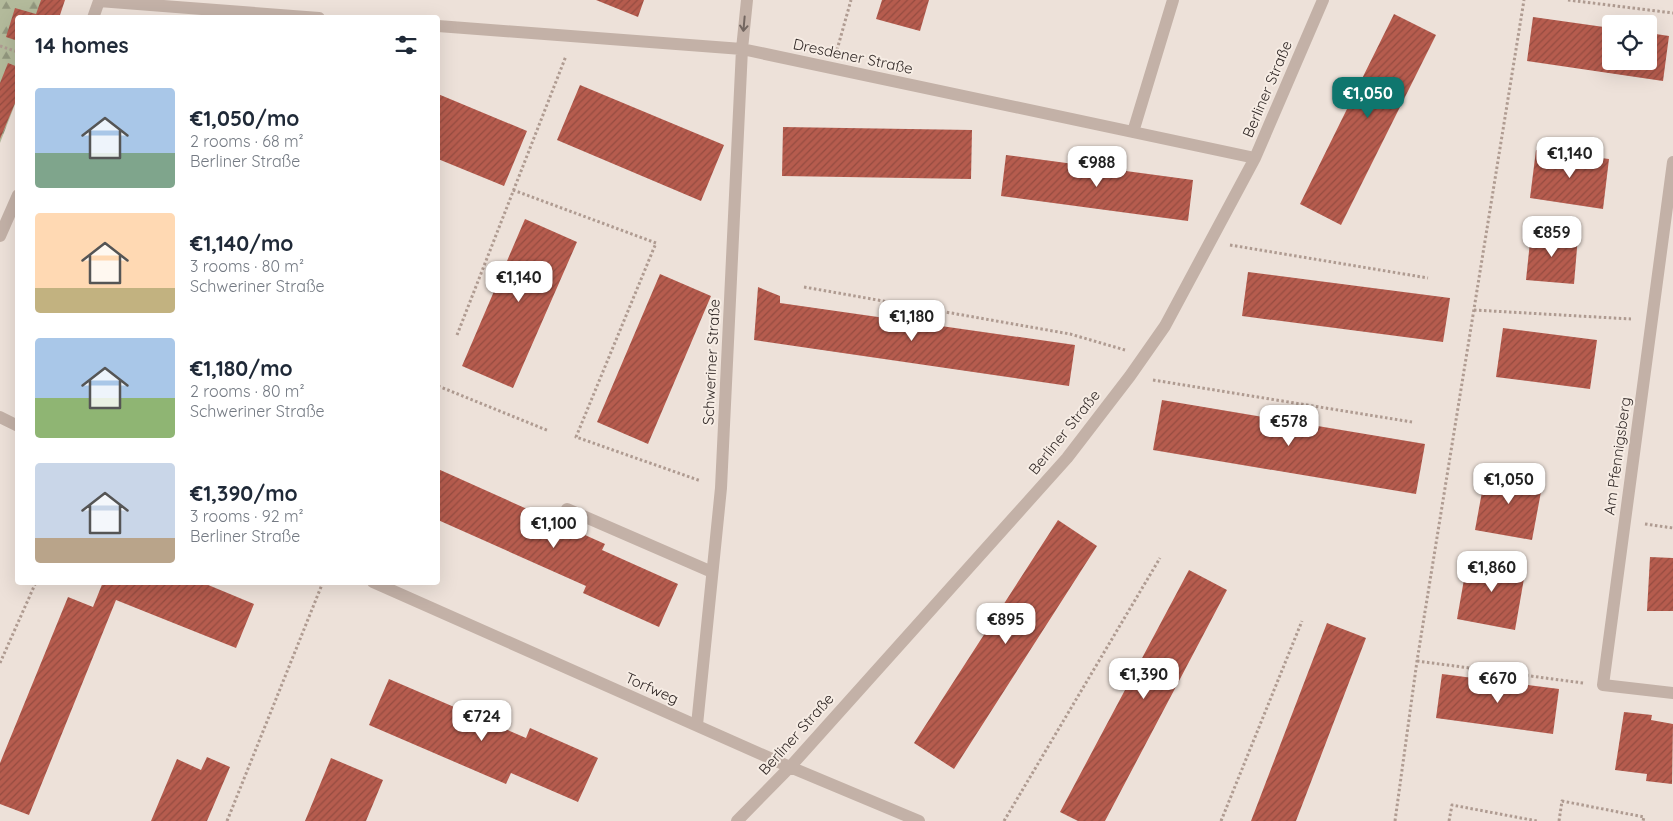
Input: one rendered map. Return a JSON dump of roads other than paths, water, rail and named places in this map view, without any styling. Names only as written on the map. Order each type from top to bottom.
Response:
[{"type":"street","name":"Schweriner Straße","points":[[697,725],[721,488],[742,48],[746,0]]},
{"type":"street","points":[[1133,132],[1173,0]]},
{"type":"street","name":"Berliner Straße","points":[[737,821],[790,767],[1067,458],[1145,355],[1165,326],[1255,158],[1323,0]]},
{"type":"street","points":[[93,15],[99,1],[203,4],[294,15]]},
{"type":"street","name":"Dresdener Straße","points":[[440,26],[742,48],[1255,158]]},
{"type":"street","name":"Am Pfennigsberg","points":[[1673,162],[1603,686],[1673,693]]},
{"type":"street","points":[[0,236],[15,202]]},
{"type":"street","points":[[0,417],[15,424]]},
{"type":"street","points":[[567,509],[712,572]]},
{"type":"street","name":"Torfweg","points":[[380,585],[790,767],[919,821]]}]
